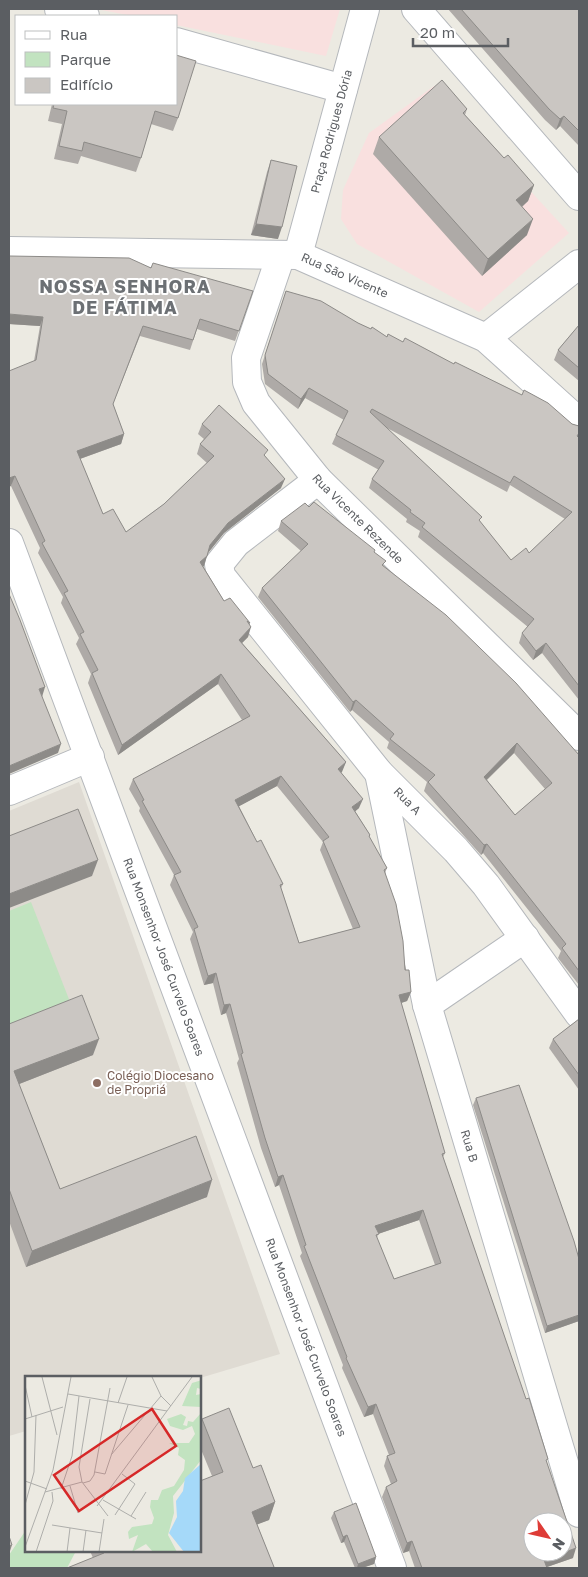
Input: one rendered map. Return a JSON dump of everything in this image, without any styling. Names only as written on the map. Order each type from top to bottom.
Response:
[{"type":"street","points":[[59,9],[81,15]]},
{"type":"street","name":"Praça Rodrigues Dória","points":[[290,255],[343,88],[365,9]]},
{"type":"street","points":[[416,9],[579,196]]},
{"type":"street","points":[[178,43],[343,88]]},
{"type":"street","name":"Rua São Vicente","points":[[9,251],[290,255],[486,338],[579,422]]},
{"type":"street","name":"Rua Vicente Rezende","points":[[290,255],[246,358],[247,382],[256,403],[318,480],[579,736]]},
{"type":"street","points":[[486,338],[579,264]]},
{"type":"street","name":"Rua A","points":[[318,480],[236,543],[224,555],[219,564],[221,576],[379,773],[456,850],[525,938],[579,1014]]},
{"type":"street","name":"Rua Monsenhor José Curvelo Soares","points":[[9,543],[392,1568]]},
{"type":"street","points":[[9,791],[90,757]]},
{"type":"street","name":"Rua B","points":[[379,773],[427,1005],[579,1513]]},
{"type":"street","points":[[427,1005],[525,938]]},
{"type":"shaded area","points":[[96,9],[340,9],[326,56],[178,25],[178,15],[128,15]]},
{"type":"shaded area","points":[[434,86],[569,233],[479,312],[357,244],[341,219],[343,190],[369,133]]},
{"type":"shaded area","name":"Colégio Diocesano de Propriá","points":[[79,782],[280,1354],[201,1378],[201,1376],[25,1376],[25,1431],[9,1436],[9,811]]},
{"type":"green space","points":[[31,902],[72,1007],[9,1032],[9,911]]},
{"type":"green space","points":[[25,1531],[25,1552],[75,1552],[67,1568],[9,1568],[9,1555]]},
{"type":"building","points":[[461,9],[579,9],[579,131],[564,116],[560,119],[549,109]]},
{"type":"building","points":[[178,56],[196,61],[178,118],[155,111],[141,158],[84,142],[82,151],[59,146],[67,111],[53,108],[54,105],[178,105]]},
{"type":"building","points":[[442,80],[467,109],[463,113],[504,158],[508,155],[534,185],[516,200],[533,219],[488,259],[379,137]]},
{"type":"building","points":[[271,160],[297,166],[282,227],[256,224]]},
{"type":"building","points":[[9,256],[129,258],[151,268],[153,263],[253,291],[239,331],[200,319],[193,340],[143,326],[113,404],[124,434],[77,451],[103,514],[113,509],[126,532],[164,504],[214,456],[200,444],[211,432],[202,424],[219,405],[268,450],[264,455],[285,479],[228,523],[210,545],[207,556],[200,562],[224,601],[230,598],[250,623],[247,621],[251,627],[239,640],[346,762],[338,769],[363,799],[352,807],[370,835],[387,868],[384,870],[396,904],[403,941],[405,970],[409,970],[411,992],[399,995],[445,1153],[442,1154],[526,1399],[529,1398],[548,1459],[546,1460],[564,1512],[523,1512],[523,1562],[545,1562],[547,1568],[422,1568],[412,1541],[407,1543],[386,1487],[397,1481],[387,1456],[395,1453],[376,1404],[368,1407],[346,1358],[304,1246],[306,1245],[283,1175],[278,1177],[265,1138],[241,1054],[243,1053],[230,1004],[224,1005],[216,973],[208,976],[194,929],[198,927],[174,875],[181,872],[142,801],[144,800],[133,779],[250,716],[221,674],[122,745],[92,673],[98,670],[80,634],[84,632],[64,593],[68,591],[42,543],[45,541],[15,476],[9,478],[9,371],[36,360],[43,317],[9,314]],"holes":[[[281,776],[329,837],[323,841],[360,927],[299,943],[280,885],[283,884],[261,840],[257,842],[235,800]],[[423,1210],[441,1263],[394,1279],[376,1235],[379,1234],[375,1226]]]},
{"type":"building","points":[[286,291],[321,301],[358,323],[371,329],[372,327],[387,337],[388,334],[403,342],[405,338],[454,364],[455,362],[522,395],[524,390],[548,403],[572,424],[579,426],[577,436],[579,438],[579,686],[546,643],[536,651],[522,633],[534,619],[422,527],[425,523],[372,479],[384,461],[336,435],[348,411],[309,388],[301,399],[268,374],[265,355]],"holes":[[[372,409],[510,483],[514,476],[572,512],[529,553],[526,548],[511,560],[479,520],[482,517],[370,412]]]},
{"type":"building","points":[[579,325],[579,368],[558,350]]},
{"type":"building","points":[[314,502],[375,550],[374,552],[386,561],[382,565],[446,615],[516,683],[579,755],[579,971],[562,948],[566,944],[487,844],[484,845],[428,782],[435,775],[390,739],[394,734],[356,700],[353,702],[262,588],[308,544],[281,521],[305,503],[309,507]],"holes":[[[517,743],[552,783],[515,815],[484,777]]]},
{"type":"building","points":[[9,594],[45,687],[39,689],[61,744],[9,766]]},
{"type":"building","points":[[78,809],[98,860],[9,894],[9,836]]},
{"type":"building","points":[[82,995],[99,1039],[14,1071],[60,1189],[196,1136],[212,1180],[32,1251],[9,1189],[9,1024]]},
{"type":"building","points":[[579,1019],[579,1075],[553,1039]]},
{"type":"building","points":[[519,1085],[579,1259],[579,1315],[547,1326],[476,1098]]},
{"type":"building","points":[[229,1408],[253,1468],[261,1465],[275,1502],[252,1512],[274,1567],[67,1568],[104,1552],[201,1552],[201,1481],[223,1472],[202,1419]]},
{"type":"building","points":[[356,1503],[376,1557],[358,1564],[347,1535],[343,1537],[334,1512]]},
{"type":"place","name":"Colégio Diocesano de Propriá","points":[[97,1083]]},
{"type":"district","name":"NOSSA SENHORA DE FÁTIMA","points":[[125,297]]}]
